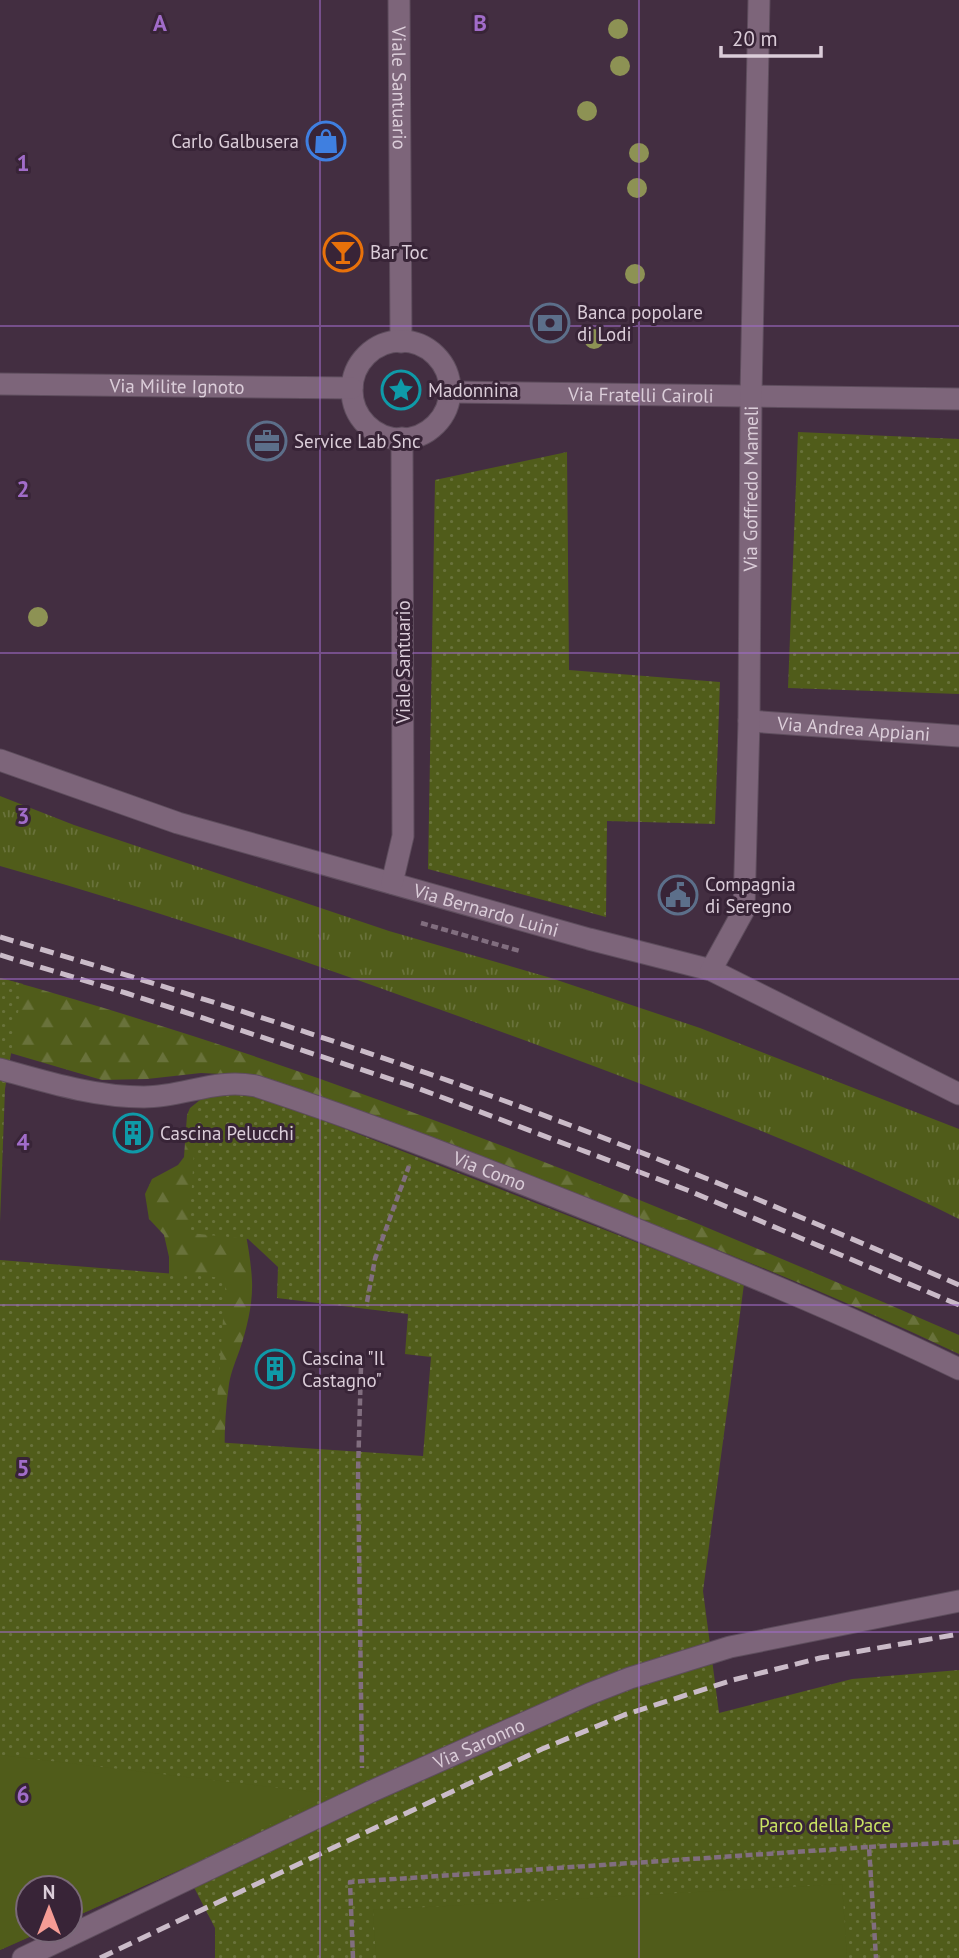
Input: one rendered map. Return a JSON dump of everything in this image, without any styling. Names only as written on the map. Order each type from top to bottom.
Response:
[{"type":"street","name":"Viale Santuario","points":[[399,0],[401,342]]},
{"type":"street","name":"Via Goffredo Mameli","points":[[711,970],[744,910],[759,0]]},
{"type":"street","points":[[401,342],[418,345],[435,356],[447,374],[449,392],[447,405],[437,423],[420,435],[402,439],[378,433],[361,419],[352,388],[357,369],[370,352],[388,343],[401,342]]},
{"type":"street","name":"Via Milite Ignoto","points":[[0,384],[352,388]]},
{"type":"street","name":"Via Fratelli Cairoli","points":[[449,392],[959,399]]},
{"type":"street","name":"Viale Santuario","points":[[392,883],[403,836],[402,439]]},
{"type":"street","name":"Via Andrea Appiani","points":[[749,721],[959,736]]},
{"type":"street","name":"Via Bernardo Luini","points":[[0,760],[178,823],[711,970],[959,1094]]},
{"type":"street","name":"Via Como","points":[[0,1069],[86,1091],[145,1097],[171,1095],[219,1083],[240,1083],[272,1091],[416,1142],[730,1266],[887,1334],[959,1369]]},
{"type":"street","name":"Via Saronno","points":[[23,1958],[370,1791],[589,1694],[674,1662],[730,1647],[959,1601]]},
{"type":"path","points":[[367,1302],[375,1259],[416,1142]]},
{"type":"path","points":[[361,1367],[358,1426],[360,1757],[370,1791]]},
{"type":"path","points":[[353,1958],[350,1882],[959,1842]]},
{"type":"path","points":[[869,1847],[876,1958]]},
{"type":"green space","points":[[798,432],[959,439],[959,694],[788,688]]},
{"type":"green space","points":[[567,452],[569,670],[720,682],[715,824],[607,821],[606,917],[428,869],[435,480]]},
{"type":"green space","points":[[0,796],[74,825],[389,931],[551,978],[700,1028],[959,1129],[959,1219],[807,1150],[548,1049],[276,952],[139,907],[0,866]]},
{"type":"green space","points":[[0,978],[245,1053],[366,1095],[605,1186],[959,1335],[959,1354],[783,1276],[694,1240],[242,1075],[201,1073],[147,1079],[102,1080],[0,1050]]},
{"type":"green space","points":[[0,978],[23,984],[5,1089],[0,1222]]},
{"type":"green space","name":"Parco della Pace","points":[[219,1092],[263,1097],[744,1284],[703,1591],[719,1713],[852,1679],[959,1670],[959,1958],[215,1958],[215,1928],[184,1868],[84,1913],[84,1874],[14,1874],[14,1944],[0,1950],[0,1260],[226,1278],[214,1442],[423,1456],[431,1357],[405,1354],[408,1314],[277,1298],[278,1267],[248,1239],[189,1233],[197,1103],[205,1096]]},
{"type":"green space","points":[[205,1096],[246,1234],[252,1281],[249,1315],[229,1384],[225,1424],[228,1544],[169,1274],[169,1257],[164,1235],[149,1219],[145,1194],[152,1179],[178,1165],[184,1157],[187,1115],[190,1108]]},
{"type":"green space","points":[[0,1755],[331,1794],[184,1868],[84,1913],[84,1874],[14,1874],[14,1944],[0,1950]]},
{"type":"green space","points":[[842,1884],[847,1958],[376,1958],[373,1910]]},
{"type":"railway","points":[[0,937],[258,1016],[513,1104],[738,1191],[959,1285]]},
{"type":"railway","points":[[0,955],[412,1086],[687,1190],[959,1305]]},
{"type":"railway","points":[[100,1958],[542,1749],[624,1715],[733,1680],[820,1658],[959,1634]]},
{"type":"place","name":"Carlo Galbusera","points":[[326,141]]},
{"type":"place","name":"Bar Toc","points":[[343,252]]},
{"type":"place","name":"Banca popolare di Lodi","points":[[550,323]]},
{"type":"place","name":"Madonnina","points":[[401,390]]},
{"type":"place","name":"Service Lab Snc","points":[[267,441]]},
{"type":"place","name":"Compagnia di Seregno","points":[[678,895]]},
{"type":"place","name":"Cascina Pelucchi","points":[[133,1133]]},
{"type":"place","name":"Cascina \"Il Castagno\"","points":[[275,1369]]}]
